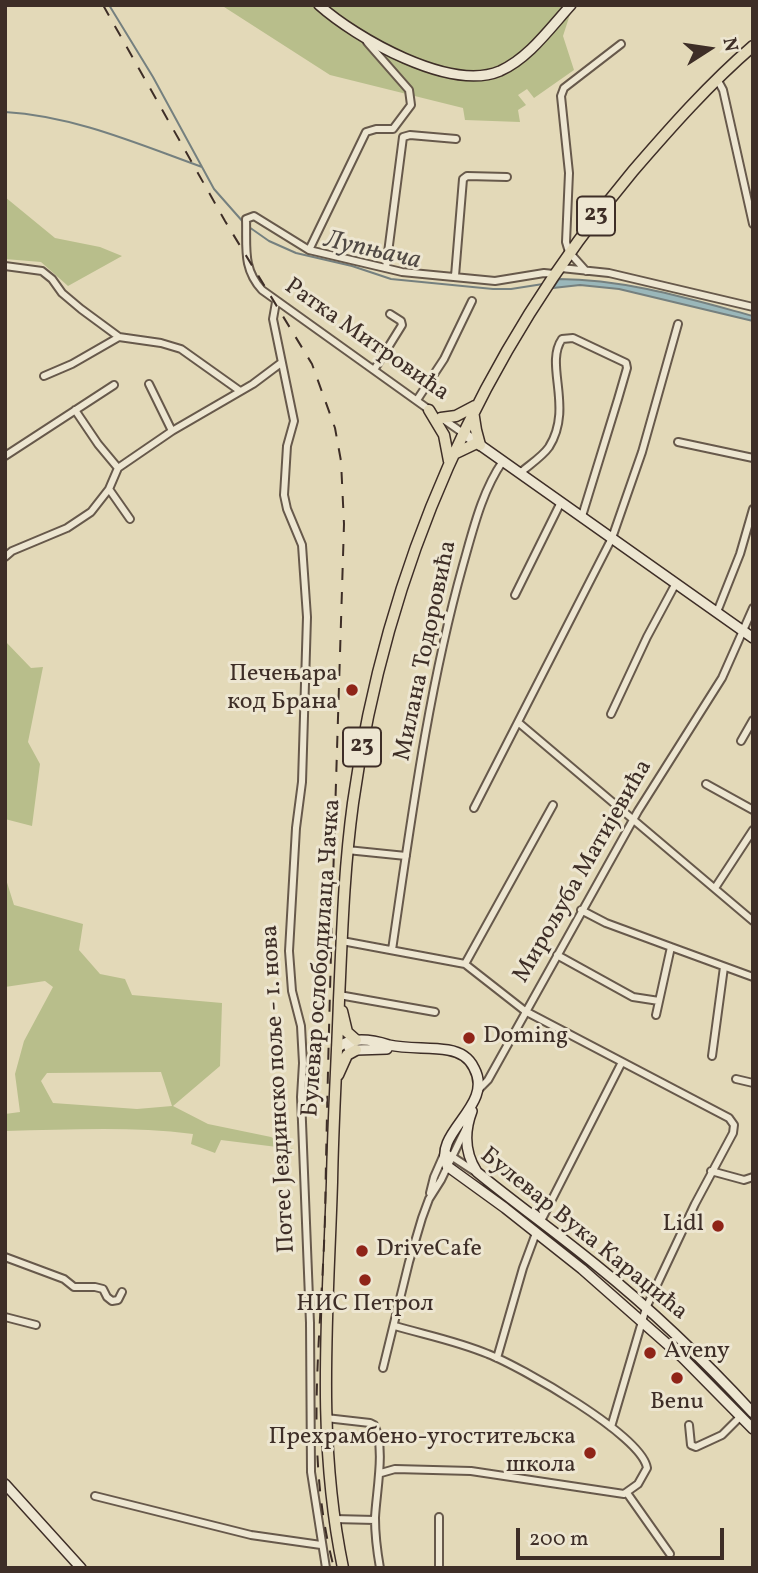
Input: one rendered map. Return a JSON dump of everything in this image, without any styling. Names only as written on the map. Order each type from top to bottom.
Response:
[{"type":"main road","name":"Булевар ослободилаца Чачка","points":[[344,1568],[334,1519],[325,1418],[339,1001],[347,850],[365,734],[387,638],[409,566],[451,458],[474,408],[543,290],[596,216],[653,148],[717,79],[753,46]]},
{"type":"main road","points":[[429,410],[444,435],[451,458],[479,444],[474,408],[456,416],[441,418]]},
{"type":"main road","points":[[336,1078],[346,1055],[356,1045],[347,1031],[339,1001]]},
{"type":"street","points":[[319,5],[359,34],[418,63],[463,75],[484,75],[512,64],[537,43],[571,5]]},
{"type":"street","points":[[359,34],[409,90],[411,105],[393,129],[366,132],[309,250],[386,268],[495,281],[556,270],[586,271],[635,279],[753,307]]},
{"type":"street","points":[[586,271],[569,252],[566,238],[569,173],[561,96],[564,88],[621,44]]},
{"type":"street","points":[[717,79],[723,90],[753,224]]},
{"type":"street","points":[[386,268],[403,138],[410,135],[456,139]]},
{"type":"street","points":[[456,276],[463,179],[467,176],[507,177]]},
{"type":"street","name":"Ратка Митровића","points":[[309,250],[254,216],[246,219],[245,253],[252,276],[262,290],[463,433]]},
{"type":"street","points":[[5,267],[42,271],[81,309],[119,337],[181,349],[240,391]]},
{"type":"street","points":[[417,400],[444,359],[472,301]]},
{"type":"street","name":"Потес Јездинско поље - 1. нова","points":[[276,302],[272,315],[295,421],[287,446],[284,495],[302,545],[307,617],[302,782],[296,828],[289,951],[292,992],[301,1026],[303,1063],[301,1097],[310,1323],[311,1472],[326,1568]]},
{"type":"street","points":[[374,370],[402,325],[401,321],[390,314]]},
{"type":"street","points":[[474,808],[612,538],[646,439],[678,324]]},
{"type":"street","points":[[44,376],[72,364],[119,337]]},
{"type":"street","points":[[520,473],[545,452],[559,424],[561,408],[556,356],[562,339],[573,338],[626,363],[627,368],[582,516]]},
{"type":"street","points":[[5,557],[12,551],[67,528],[91,512],[109,489],[118,468],[172,431],[253,384],[281,363]]},
{"type":"street","points":[[149,384],[172,431]]},
{"type":"street","points":[[5,456],[114,385]]},
{"type":"street","points":[[75,410],[118,468]]},
{"type":"street","points":[[463,433],[753,638]]},
{"type":"street","points":[[678,442],[753,458]]},
{"type":"street","name":"Милана Тодоровића","points":[[392,950],[415,796],[450,614],[484,500],[494,474],[503,461]]},
{"type":"street","points":[[109,489],[130,519]]},
{"type":"street","points":[[515,594],[561,502]]},
{"type":"street","points":[[717,612],[740,554],[753,509]]},
{"type":"street","points":[[611,714],[646,637],[676,583]]},
{"type":"street","name":"Мирољуба Матијевића","points":[[449,1153],[479,1089],[488,1080],[633,819],[717,686],[753,608]]},
{"type":"street","points":[[741,741],[753,720]]},
{"type":"street","points":[[519,723],[753,921]]},
{"type":"street","points":[[706,785],[753,810]]},
{"type":"street","points":[[465,964],[553,805]]},
{"type":"street","points":[[715,888],[753,830]]},
{"type":"street","points":[[347,850],[406,856]]},
{"type":"street","points":[[581,911],[606,923],[753,977]]},
{"type":"street","points":[[342,941],[465,964],[525,1011],[729,1118],[734,1125],[733,1133],[646,1308],[611,1427]]},
{"type":"street","points":[[656,1015],[671,947]]},
{"type":"street","points":[[557,955],[633,997],[659,1001]]},
{"type":"street","points":[[712,1056],[724,967]]},
{"type":"street","points":[[339,1001],[435,1012]]},
{"type":"street","points":[[339,1043],[459,1053],[473,1066],[479,1089]]},
{"type":"street","points":[[541,1221],[622,1062]]},
{"type":"street","points":[[736,1079],[753,1083]]},
{"type":"street","points":[[383,1367],[433,1177],[466,1128],[474,1102]]},
{"type":"street","points":[[466,1128],[469,1157],[477,1172]]},
{"type":"street","name":"Булевар Вука Караџића","points":[[753,1413],[709,1365],[646,1308],[541,1221],[449,1153],[447,1166],[536,1233],[643,1321],[753,1429]]},
{"type":"street","points":[[429,1199],[447,1166]]},
{"type":"street","points":[[712,1171],[744,1180],[753,1177]]},
{"type":"street","points":[[497,1357],[536,1233]]},
{"type":"street","points":[[5,1257],[65,1279],[74,1287],[103,1289],[112,1301],[118,1300],[122,1292]]},
{"type":"street","points":[[5,1317],[36,1325]]},
{"type":"street","points":[[381,1473],[395,1469],[462,1471],[626,1493],[638,1484],[645,1472],[645,1460],[611,1427],[553,1388],[497,1357],[395,1326]]},
{"type":"street","points":[[689,1424],[691,1445],[696,1447],[722,1435],[741,1416]]},
{"type":"street","points":[[325,1418],[374,1424],[378,1435],[381,1473],[375,1521],[380,1568]]},
{"type":"street","points":[[5,1484],[81,1568]]},
{"type":"street","points":[[626,1493],[670,1554]]},
{"type":"street","points":[[95,1496],[251,1535],[321,1545]]},
{"type":"street","points":[[439,1517],[439,1568]]},
{"type":"street","points":[[334,1519],[375,1521]]},
{"type":"green space","points":[[221,5],[314,5],[318,9],[322,5],[573,5],[563,36],[574,70],[534,98],[527,89],[518,95],[526,105],[518,110],[520,122],[465,120],[463,108],[330,75]]},
{"type":"green space","points":[[5,197],[55,238],[100,247],[122,256],[68,286],[41,262],[5,259]]},
{"type":"green space","points":[[5,641],[31,668],[43,667],[28,742],[40,764],[32,826],[5,819]]},
{"type":"green space","points":[[5,876],[14,905],[83,924],[79,950],[100,974],[125,979],[132,995],[222,1003],[220,1066],[173,1106],[208,1124],[271,1137],[293,1149],[221,1140],[215,1153],[191,1144],[193,1134],[146,1130],[5,1131],[5,1114],[20,1112],[15,1074],[24,1041],[53,987],[45,981],[5,987]],"holes":[[[161,1072],[172,1106],[137,1109],[53,1103],[41,1081],[47,1073]]]},
{"type":"water","points":[[559,279],[608,282],[657,291],[753,316],[753,321],[619,289],[580,285],[553,288]]},
{"type":"waterway","name":"Лупњача","points":[[109,5],[153,77],[214,189],[244,223]]},
{"type":"waterway","points":[[5,112],[81,125],[202,167]]},
{"type":"waterway","name":"Лупњача","points":[[249,227],[269,241],[296,253],[352,266],[391,279],[493,289],[543,284]]},
{"type":"railway","points":[[103,5],[225,221],[312,364],[335,428],[341,461],[344,524],[325,1216],[317,1393],[319,1480],[334,1568]]},
{"type":"place","name":"Печењара код Брана","points":[[352,690]]},
{"type":"place","name":"Doming","points":[[469,1038]]},
{"type":"place","name":"Lidl","points":[[718,1226]]},
{"type":"place","name":"DriveCafe","points":[[362,1251]]},
{"type":"place","name":"НИС Петрол","points":[[365,1280]]},
{"type":"place","name":"Aveny","points":[[650,1353]]},
{"type":"place","name":"Benu","points":[[677,1378]]},
{"type":"place","name":"Прехрамбено-угоститељска школа","points":[[590,1453]]}]
